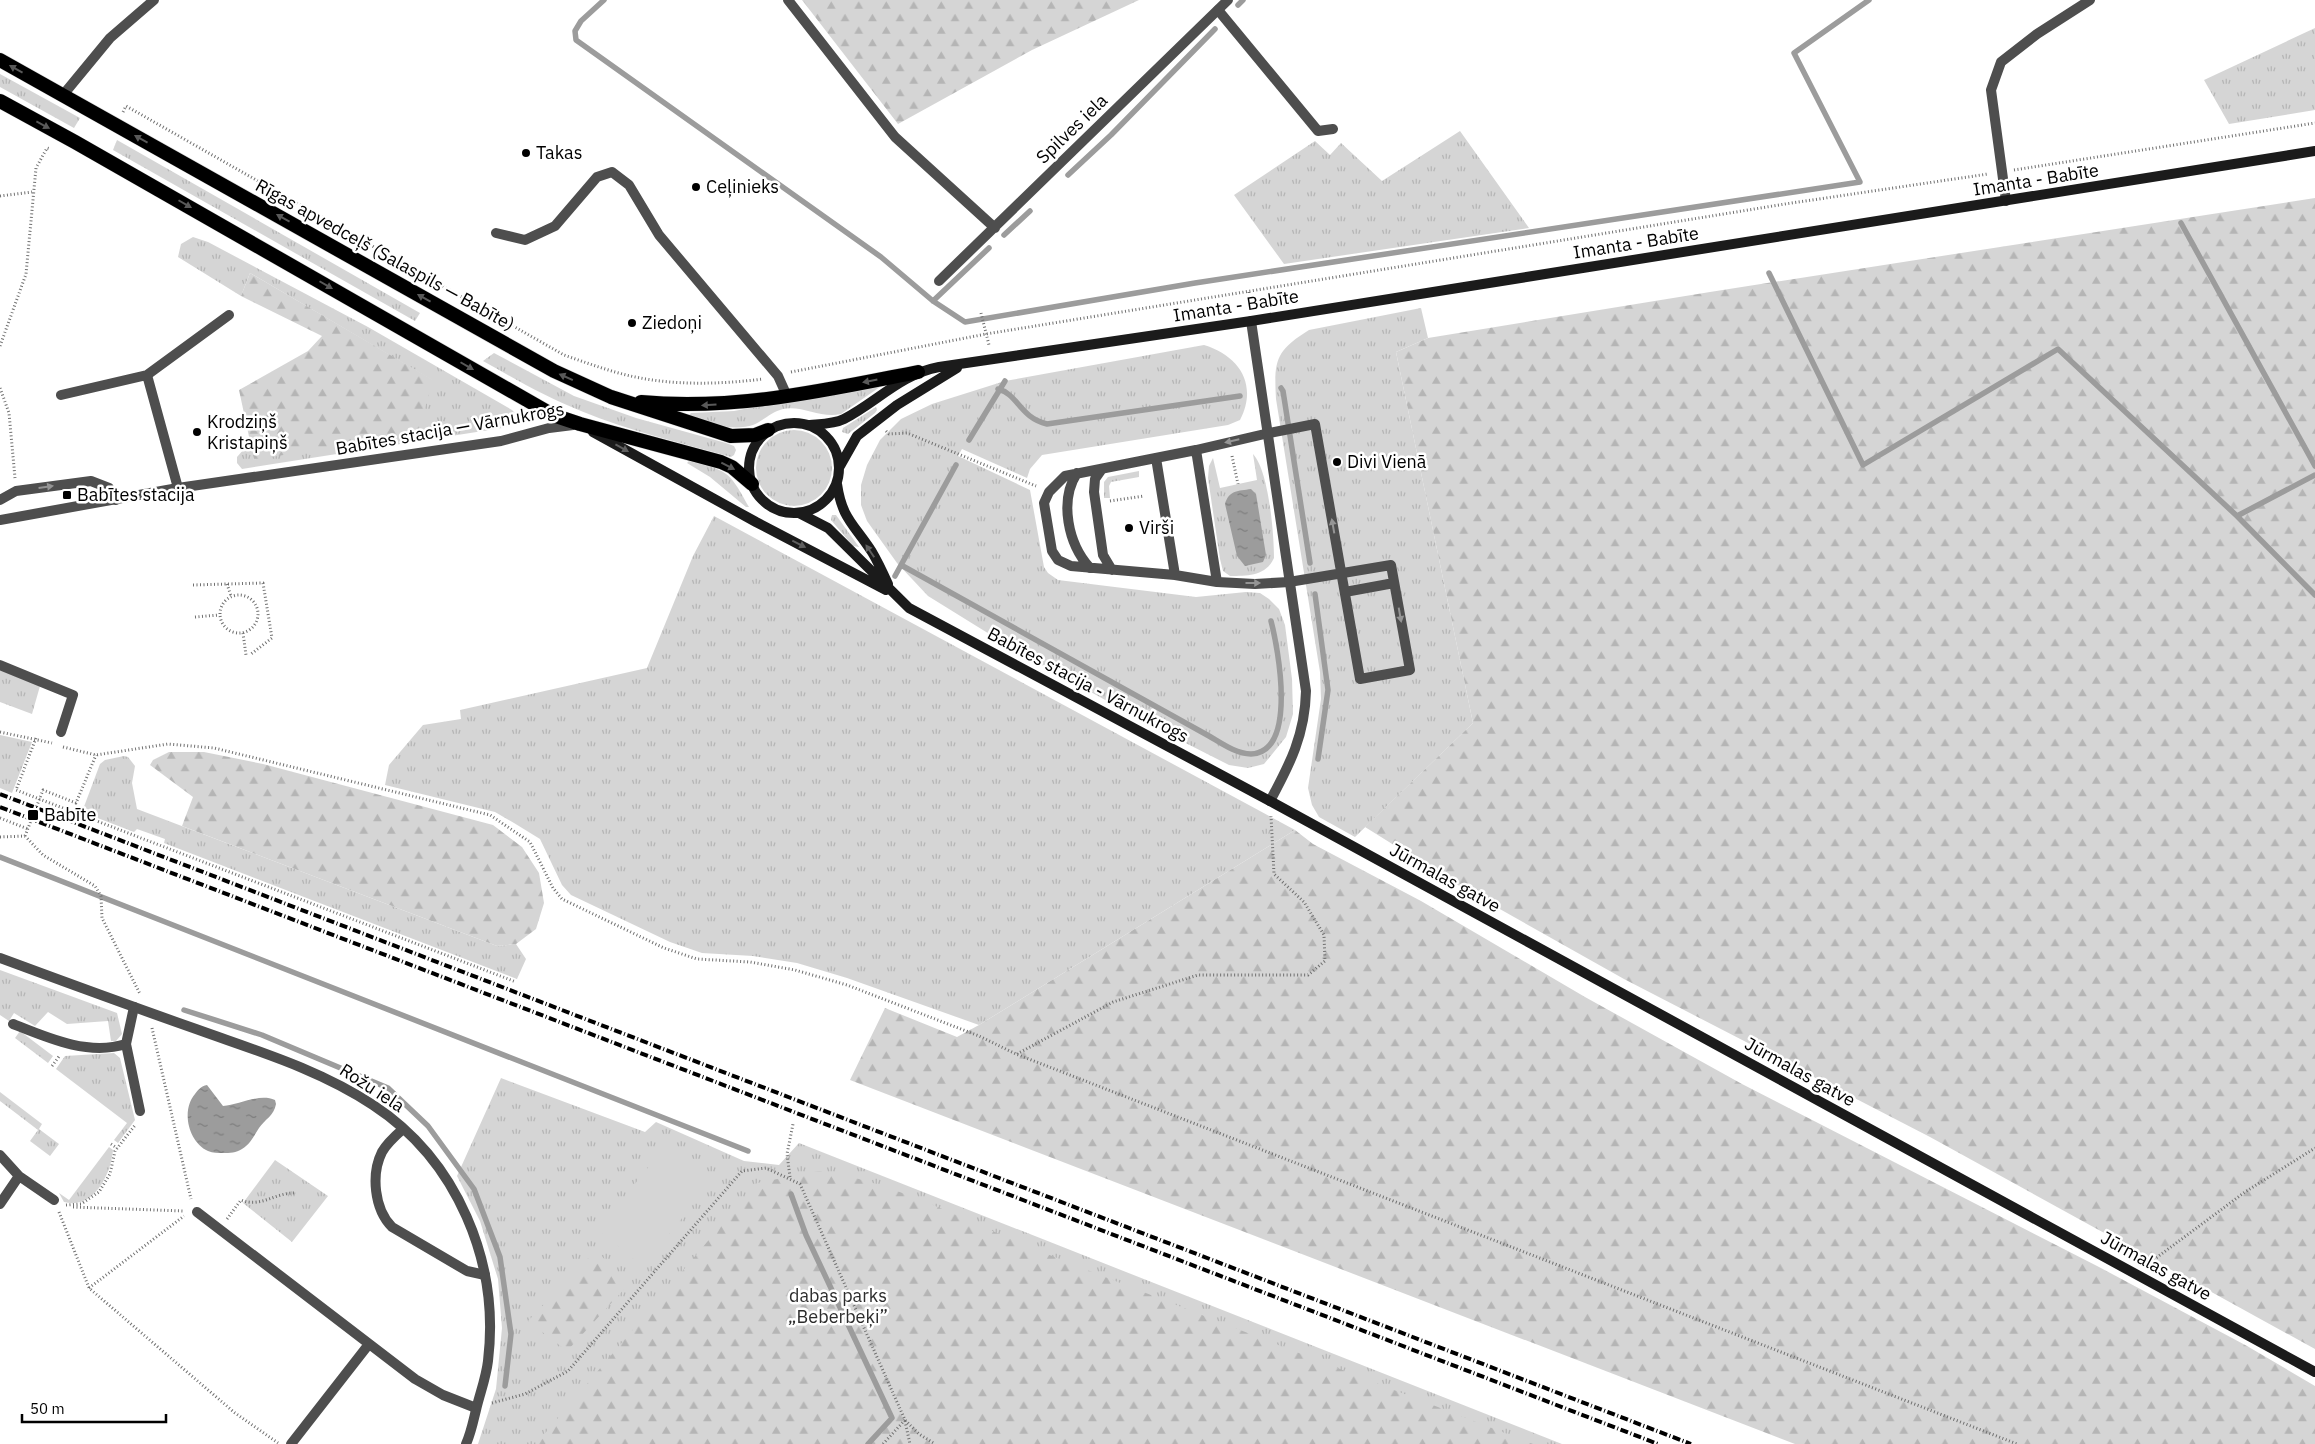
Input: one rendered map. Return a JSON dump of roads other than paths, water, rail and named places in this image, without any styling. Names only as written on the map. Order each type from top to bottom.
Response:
[{"type":"highway","name":"Rīgas apvedceļš (Salaspils — Babīte)","points":[[0,60],[554,371],[611,397],[731,436],[755,436],[768,430]]},
{"type":"highway","points":[[0,102],[75,142],[553,415],[721,462],[732,467],[752,484]]},
{"type":"highway","points":[[611,397],[641,402],[702,406],[787,396],[918,372]]},
{"type":"main road","name":"Imanta - Babīte","points":[[810,425],[843,419],[918,372],[2006,202],[2315,151]]},
{"type":"main road","name":"Imanta - Babīte","points":[[840,466],[857,436],[920,389],[962,365]]},
{"type":"main road","points":[[788,423],[810,425],[820,430],[834,445],[840,466],[837,484],[832,495],[812,510],[787,513],[770,506],[757,494],[752,484],[749,460],[756,444],[768,430],[788,423]]},
{"type":"main road","points":[[580,424],[756,522],[894,594]]},
{"type":"main road","name":"Babītes stacija - Vārnukrogs","points":[[837,484],[844,515],[872,552],[894,594]]},
{"type":"main road","name":"Babītes stacija - Vārnukrogs","points":[[799,513],[828,528],[909,608],[1270,801]]},
{"type":"main road","name":"Jūrmalas gatve","points":[[1270,801],[2315,1372]]},
{"type":"street","points":[[63,95],[110,38],[154,0]]},
{"type":"street","points":[[788,0],[895,137],[995,228]]},
{"type":"street","name":"Spilves iela","points":[[939,281],[1228,0]]},
{"type":"street","points":[[2006,202],[1991,90],[2001,62],[2037,34],[2090,0]]},
{"type":"street","points":[[1218,10],[1318,131],[1333,129]]},
{"type":"street","points":[[496,233],[525,240],[555,226],[597,177],[612,172],[629,185],[659,235],[778,376],[787,396]]},
{"type":"street","points":[[61,395],[147,375],[229,315]]},
{"type":"street","points":[[1251,320],[1306,692],[1305,717],[1300,739],[1270,801]]},
{"type":"street","points":[[147,375],[178,488]]},
{"type":"street","name":"Babītes stacija — Vārnukrogs","points":[[0,520],[178,488],[501,441],[556,426],[580,424]]},
{"type":"street","points":[[1268,433],[1196,450],[1065,476],[1049,492],[1044,502],[1052,551],[1058,560],[1070,566],[1175,575],[1216,582],[1289,582],[1341,574],[1391,565],[1410,670],[1360,679],[1341,574],[1315,424],[1268,433]]},
{"type":"street","points":[[1196,450],[1216,582]]},
{"type":"street","points":[[1156,458],[1175,575]]},
{"type":"street","points":[[1102,469],[1095,479],[1095,501],[1103,555],[1112,570]]},
{"type":"street","points":[[1077,474],[1070,484],[1068,512],[1074,546],[1090,568]]},
{"type":"street","points":[[0,500],[16,491],[91,481],[109,488],[116,500]]},
{"type":"street","points":[[1345,592],[1394,583]]},
{"type":"street","points":[[0,665],[73,695],[61,732]]},
{"type":"street","name":"Rožu iela","points":[[0,958],[324,1076],[375,1106],[403,1128],[439,1168],[457,1196],[472,1227],[485,1275],[489,1302],[490,1340],[483,1389],[466,1444]]},
{"type":"street","points":[[134,1007],[126,1044],[140,1111]]},
{"type":"street","points":[[13,1024],[68,1045],[114,1048],[126,1044]]},
{"type":"street","points":[[403,1128],[390,1142],[378,1163],[376,1191],[384,1217],[392,1227],[467,1271],[485,1275]]},
{"type":"street","points":[[0,1155],[19,1176],[54,1200]]},
{"type":"street","points":[[0,1204],[19,1176]]},
{"type":"street","points":[[198,1212],[416,1379],[458,1402],[476,1408]]},
{"type":"street","points":[[291,1444],[369,1344]]},
{"type":"water","points":[[1251,489],[1256,494],[1266,555],[1263,562],[1245,566],[1237,556],[1225,504],[1232,494]]},
{"type":"water","points":[[207,1085],[223,1106],[262,1098],[275,1100],[275,1108],[271,1114],[250,1142],[240,1150],[226,1153],[208,1151],[201,1147],[191,1133],[188,1108],[199,1090]]},
{"type":"waterway","points":[[604,0],[581,21],[575,31],[576,40],[881,257],[933,301],[965,322],[1195,283],[1860,182],[1794,53],[1869,0]]},
{"type":"waterway","points":[[1238,5],[1243,0]]},
{"type":"waterway","points":[[1068,175],[1111,135],[1215,29]]},
{"type":"waterway","points":[[1004,235],[1030,211]]},
{"type":"waterway","points":[[2181,223],[2315,466]]},
{"type":"waterway","points":[[933,301],[989,248]]},
{"type":"waterway","points":[[1769,273],[1863,465],[2058,349],[2237,516],[2315,595]]},
{"type":"waterway","points":[[969,440],[1005,381]]},
{"type":"waterway","points":[[1281,388],[1310,563]]},
{"type":"waterway","points":[[998,389],[1010,396],[1031,417],[1047,424],[1240,396]]},
{"type":"waterway","points":[[895,576],[956,465]]},
{"type":"waterway","points":[[2237,516],[2315,475]]},
{"type":"waterway","points":[[901,565],[1224,745],[1245,754],[1266,749],[1275,736],[1280,718],[1280,674],[1271,621]]},
{"type":"waterway","points":[[1315,594],[1328,690],[1318,759]]},
{"type":"waterway","points":[[0,857],[748,1151]]},
{"type":"waterway","points":[[184,1010],[262,1035],[388,1088],[428,1126],[474,1189],[500,1257],[511,1334],[505,1386]]},
{"type":"waterway","points":[[791,1194],[806,1235],[892,1418],[868,1444]]},
{"type":"railway","points":[[0,794],[1691,1444]]},
{"type":"railway","points":[[0,807],[1658,1444]]},
{"type":"place","name":"Takas","points":[[526,153]]},
{"type":"place","name":"Ceļinieks","points":[[696,187]]},
{"type":"place","name":"Ziedoņi","points":[[632,323]]},
{"type":"place","name":"Krodziņš Kristapiņš","points":[[197,432]]},
{"type":"place","name":"Divi Vienā","points":[[1337,462]]},
{"type":"place","name":"Babītes stacija","points":[[67,495]]},
{"type":"place","name":"Virši","points":[[1129,528]]},
{"type":"place","name":"Babīte","points":[[33,815]]},
{"type":"park label","name":"dabas parks „Beberbeķi”","points":[[838,1306]]}]
